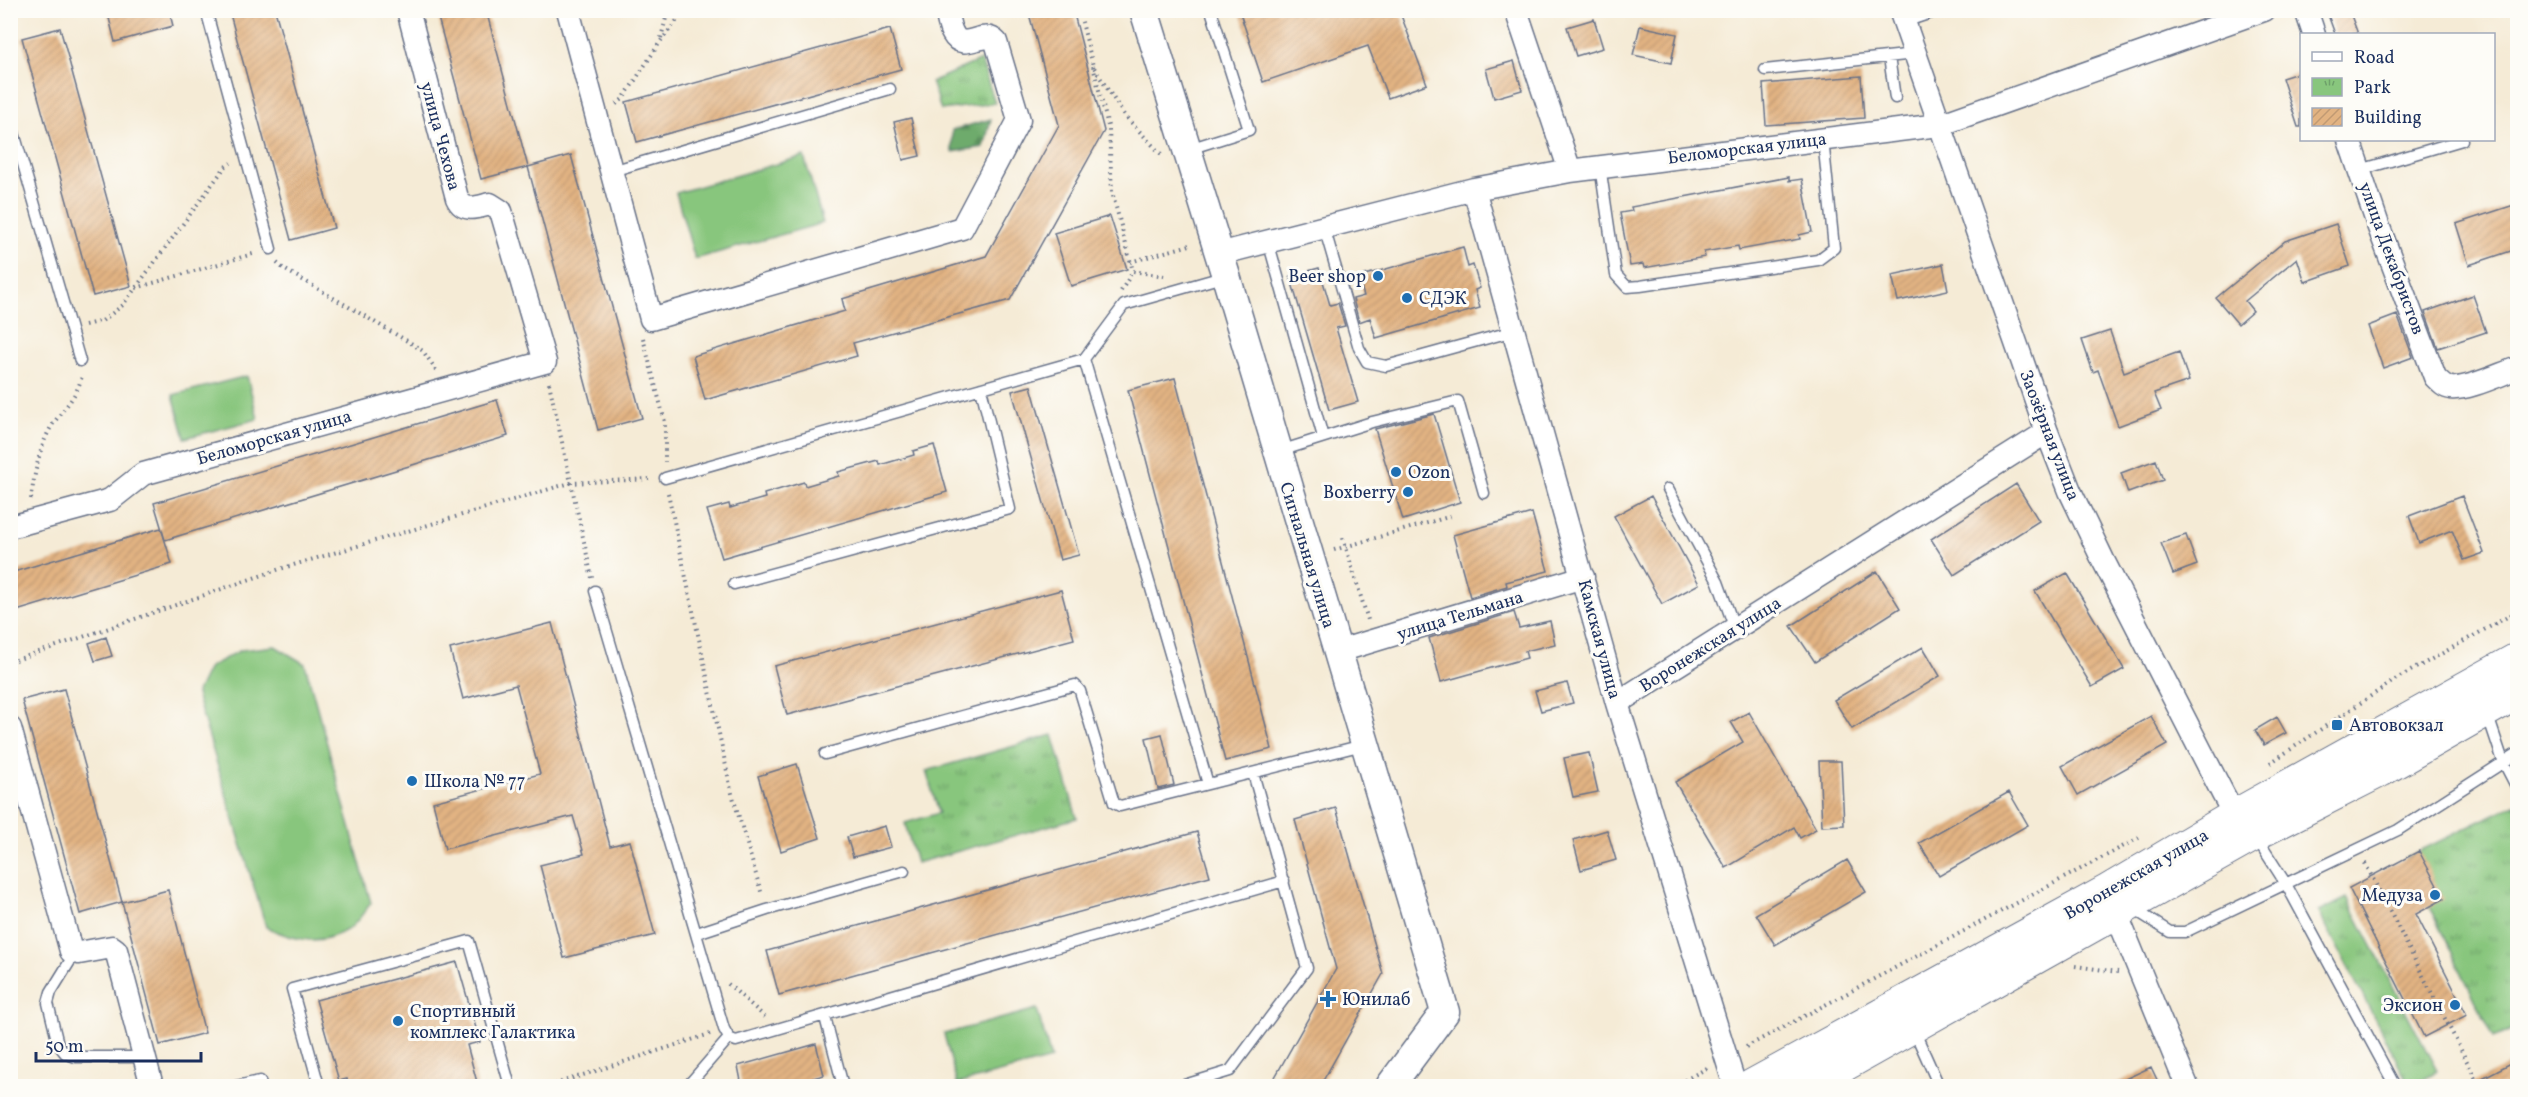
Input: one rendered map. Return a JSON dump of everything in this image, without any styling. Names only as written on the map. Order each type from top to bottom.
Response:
[{"type":"main road","name":"Воронежская улица","points":[[1752,1086],[2108,891],[2245,825],[2479,697],[2517,658]]},
{"type":"main road","name":"Воронежская улица","points":[[2479,697],[2517,692]]},
{"type":"main road","name":"Воронежская улица","points":[[1806,1086],[2123,910],[2245,825]]},
{"type":"street","name":"улица Чехова","points":[[408,10],[457,198],[463,207],[490,204],[501,211],[545,362]]},
{"type":"street","points":[[568,10],[651,319],[962,228],[1019,120],[996,42],[992,37],[987,36],[966,42],[959,41],[953,35],[946,10]]},
{"type":"street","name":"Сигнальная улица","points":[[1144,10],[1174,153],[1223,265],[1276,452],[1445,1012],[1390,1086]]},
{"type":"street","points":[[1516,10],[1570,171]]},
{"type":"street","name":"Беломорская улица","points":[[1223,265],[1268,241],[1474,189],[1600,166],[1939,125],[2264,10]]},
{"type":"street","points":[[2306,10],[2314,33]]},
{"type":"street","name":"Заозёрная улица","points":[[1902,16],[2046,432],[2070,491],[2103,560],[2245,825]]},
{"type":"street","name":"улица Декабристов","points":[[2349,141],[2435,377],[2443,386],[2463,387],[2517,368]]},
{"type":"street","name":"Камская улица","points":[[1474,189],[1617,702],[1735,1086]]},
{"type":"street","name":"Беломорская улица","points":[[10,527],[110,500],[143,474],[545,362]]},
{"type":"street","name":"Воронежская улица","points":[[1617,702],[2046,432]]},
{"type":"street","name":"улица Тельмана","points":[[1336,652],[1583,578]]},
{"type":"street","points":[[10,728],[71,951],[75,953],[108,947],[116,950],[152,1086]]},
{"type":"street","points":[[2123,910],[2142,976],[2187,1086]]},
{"type":"lane","points":[[206,10],[271,249]]},
{"type":"lane","points":[[1174,153],[1249,130],[1211,10]]},
{"type":"lane","points":[[1902,16],[1940,10]]},
{"type":"lane","points":[[1765,70],[1915,54]]},
{"type":"lane","points":[[1889,57],[1895,98]]},
{"type":"lane","points":[[612,171],[891,89]]},
{"type":"lane","points":[[10,119],[80,361]]},
{"type":"lane","points":[[1600,166],[1616,275],[1627,287],[1640,286],[1818,260],[1834,248],[1823,139]]},
{"type":"lane","points":[[2360,171],[2459,141]]},
{"type":"lane","points":[[1324,227],[1359,348],[1367,362],[1386,366],[1514,331]]},
{"type":"lane","points":[[1268,241],[1323,437]]},
{"type":"lane","points":[[665,478],[1084,359],[1124,305],[1223,265]]},
{"type":"lane","points":[[1084,359],[1208,784]]},
{"type":"lane","points":[[734,584],[1010,509],[981,388]]},
{"type":"lane","points":[[1276,452],[1372,422],[1458,401],[1484,493]]},
{"type":"lane","points":[[1668,489],[1718,582],[1735,629]]},
{"type":"lane","points":[[595,591],[726,1034],[736,1041],[743,1041],[1284,881]]},
{"type":"lane","points":[[825,754],[1075,685],[1080,691],[1114,803],[1120,806],[1365,745]]},
{"type":"lane","points":[[2479,697],[2503,761],[2517,790]]},
{"type":"lane","points":[[2123,910],[2170,932],[2185,932],[2398,830],[2517,753]]},
{"type":"lane","points":[[1181,1086],[1230,1071],[1307,968],[1253,773]]},
{"type":"lane","points":[[2245,825],[2286,884],[2395,1086]]},
{"type":"lane","points":[[697,933],[767,910],[904,871]]},
{"type":"lane","points":[[319,1086],[292,989],[469,941],[510,1086]]},
{"type":"lane","points":[[75,953],[51,992],[48,1003],[58,1044],[65,1053],[75,1057],[144,1057]]},
{"type":"lane","points":[[825,1017],[843,1086]]},
{"type":"lane","points":[[1912,1027],[1939,1086]]},
{"type":"lane","points":[[690,1086],[726,1034]]},
{"type":"lane","points":[[236,1086],[260,1081],[261,1086]]},
{"type":"path","points":[[660,42],[668,10]]},
{"type":"path","points":[[596,112],[623,99],[660,42],[685,10]]},
{"type":"path","points":[[1079,10],[1109,130],[1112,192],[1130,261],[1191,244]]},
{"type":"path","points":[[1093,66],[1124,115],[1174,153]]},
{"type":"path","points":[[71,329],[102,321],[114,315],[225,167],[246,159]]},
{"type":"path","points":[[136,288],[271,249],[278,264],[284,269],[423,351],[447,389]]},
{"type":"path","points":[[651,319],[642,335],[665,422],[665,478],[731,790],[767,910]]},
{"type":"path","points":[[35,520],[31,501],[44,441],[51,427],[71,401],[81,378],[80,361]]},
{"type":"path","points":[[545,362],[595,591]]},
{"type":"path","points":[[10,662],[280,569],[570,483],[665,478]]},
{"type":"path","points":[[1308,558],[1455,515]]},
{"type":"path","points":[[1343,538],[1375,641]]},
{"type":"path","points":[[2262,768],[2398,678],[2517,612]]},
{"type":"path","points":[[1674,1086],[2149,833]]},
{"type":"path","points":[[2358,850],[2477,1081]]},
{"type":"path","points":[[705,964],[780,1030]]},
{"type":"path","points":[[2065,964],[2142,976]]},
{"type":"path","points":[[549,1086],[726,1034]]},
{"type":"green space","points":[[981,60],[995,103],[941,110],[931,82]]},
{"type":"green space","points":[[991,119],[984,147],[952,152],[952,130]]},
{"type":"green space","points":[[804,156],[823,223],[695,259],[676,193]]},
{"type":"green space","points":[[247,376],[258,419],[185,438],[173,395]]},
{"type":"green space","points":[[275,646],[305,664],[371,903],[350,928],[318,940],[288,936],[266,927],[196,694],[209,667],[241,650]]},
{"type":"green space","points":[[1053,735],[1077,818],[916,863],[905,823],[939,813],[926,771]]},
{"type":"green space","points":[[2515,804],[2518,808],[2517,1027],[2494,1038],[2405,858]]},
{"type":"green space","points":[[2347,898],[2437,1071],[2410,1086],[2319,912]]},
{"type":"green space","points":[[1037,1009],[1051,1059],[957,1084],[944,1034]]},
{"type":"building","points":[[107,10],[169,10],[173,26],[115,42]]},
{"type":"building","points":[[229,10],[275,10],[334,228],[291,240]]},
{"type":"building","points":[[436,10],[486,10],[528,167],[481,179]]},
{"type":"building","points":[[1028,10],[1073,10],[1104,131],[1010,300],[853,343],[857,356],[705,400],[693,356],[845,311],[842,299],[986,256],[1059,125]]},
{"type":"building","points":[[1239,10],[1399,10],[1427,84],[1388,98],[1368,46],[1263,82]]},
{"type":"building","points":[[2340,10],[2349,10],[2358,33],[2335,33],[2328,15]]},
{"type":"building","points":[[1594,19],[1603,48],[1576,56],[1567,27]]},
{"type":"building","points":[[1640,26],[1677,34],[1671,63],[1633,55]]},
{"type":"building","points":[[60,28],[131,286],[93,296],[22,38]]},
{"type":"building","points":[[890,29],[901,69],[637,142],[626,102]]},
{"type":"building","points":[[1514,61],[1522,90],[1494,98],[1486,69]]},
{"type":"building","points":[[2300,72],[2300,127],[2298,127],[2282,78]]},
{"type":"building","points":[[1861,76],[1864,118],[1766,125],[1763,84]]},
{"type":"building","points":[[911,118],[920,156],[903,160],[894,122]]},
{"type":"building","points":[[571,155],[642,418],[598,430],[528,167]]},
{"type":"building","points":[[1789,177],[1789,181],[1802,179],[1812,232],[1799,235],[1800,239],[1739,250],[1738,246],[1704,252],[1705,257],[1644,268],[1643,264],[1630,266],[1620,213],[1632,211],[1631,207]]},
{"type":"building","points":[[2517,204],[2517,249],[2469,265],[2456,224]]},
{"type":"building","points":[[1110,216],[1127,269],[1071,286],[1054,233]]},
{"type":"building","points":[[2336,224],[2350,266],[2305,282],[2297,258],[2245,301],[2253,311],[2238,324],[2216,298],[2285,241]]},
{"type":"building","points":[[1463,247],[1468,267],[1473,265],[1480,288],[1475,290],[1480,308],[1376,338],[1370,318],[1359,322],[1353,299],[1364,296],[1358,277]]},
{"type":"building","points":[[1943,264],[1948,290],[1898,301],[1892,275]]},
{"type":"building","points":[[1319,268],[1330,305],[1338,303],[1345,326],[1336,328],[1358,402],[1329,410],[1290,276]]},
{"type":"building","points":[[2473,295],[2486,332],[2438,348],[2425,312]]},
{"type":"building","points":[[2397,315],[2413,357],[2383,368],[2368,326]]},
{"type":"building","points":[[2110,331],[2124,372],[2179,352],[2189,381],[2154,393],[2161,410],[2118,426],[2098,370],[2093,372],[2082,340]]},
{"type":"building","points":[[1175,378],[1272,749],[1225,761],[1128,390]]},
{"type":"building","points":[[1031,386],[1079,555],[1060,560],[1012,391]]},
{"type":"building","points":[[497,400],[508,436],[165,540],[154,503]]},
{"type":"building","points":[[1434,414],[1460,502],[1403,520],[1375,429]]},
{"type":"building","points":[[934,445],[947,492],[722,558],[707,510],[729,504],[730,508],[765,498],[764,494],[804,482],[805,486],[839,476],[838,472],[879,461],[880,465],[914,455],[913,451]]},
{"type":"building","points":[[2156,460],[2163,480],[2128,493],[2121,473]]},
{"type":"building","points":[[2016,484],[2039,521],[1954,575],[1931,539]]},
{"type":"building","points":[[1651,496],[1699,584],[1662,604],[1614,516]]},
{"type":"building","points":[[2462,496],[2484,553],[2464,560],[2452,530],[2419,543],[2409,516]]},
{"type":"building","points":[[1532,513],[1548,571],[1506,582],[1507,586],[1470,597],[1453,535]]},
{"type":"building","points":[[161,528],[172,564],[10,613],[10,573]]},
{"type":"building","points":[[2186,535],[2197,565],[2173,574],[2161,543]]},
{"type":"building","points":[[1877,571],[1900,608],[1815,662],[1791,626]]},
{"type":"building","points":[[2067,573],[2124,669],[2092,687],[2035,591]]},
{"type":"building","points":[[1061,590],[1074,639],[787,715],[774,666]]},
{"type":"building","points":[[1514,612],[1519,628],[1550,621],[1555,644],[1525,651],[1527,658],[1441,682],[1429,638]]},
{"type":"building","points":[[552,623],[610,846],[630,841],[655,935],[564,958],[540,865],[584,854],[573,816],[445,849],[433,802],[540,774],[516,685],[463,699],[450,649]]},
{"type":"building","points":[[106,637],[112,656],[95,661],[89,643]]},
{"type":"building","points":[[1923,647],[1940,676],[1852,729],[1834,700]]},
{"type":"building","points":[[1567,683],[1573,703],[1541,711],[1535,691]]},
{"type":"building","points":[[64,689],[122,902],[80,914],[22,700]]},
{"type":"building","points":[[1749,712],[1816,829],[1800,838],[1794,827],[1726,868],[1675,782],[1743,742],[1731,722]]},
{"type":"building","points":[[2151,716],[2167,745],[2078,795],[2062,766]]},
{"type":"building","points":[[2277,717],[2286,733],[2264,745],[2255,730]]},
{"type":"building","points":[[1162,734],[1174,785],[1158,789],[1146,738]]},
{"type":"building","points":[[1589,753],[1598,792],[1573,797],[1564,758]]},
{"type":"building","points":[[1819,761],[1841,761],[1844,825],[1822,826]]},
{"type":"building","points":[[797,764],[820,838],[781,851],[758,776]]},
{"type":"building","points":[[2009,792],[2028,825],[1939,876],[1919,843]]},
{"type":"building","points":[[1336,808],[1383,974],[1320,1086],[1270,1086],[1336,969],[1295,820]]},
{"type":"building","points":[[885,826],[891,847],[853,857],[847,837]]},
{"type":"building","points":[[1607,830],[1616,860],[1581,870],[1573,840]]},
{"type":"building","points":[[1197,832],[1210,876],[779,995],[767,951]]},
{"type":"building","points":[[2419,851],[2444,899],[2416,914],[2467,1015],[2424,1037],[2349,888]]},
{"type":"building","points":[[1847,860],[1866,892],[1775,945],[1756,914]]},
{"type":"building","points":[[168,890],[205,1033],[160,1045],[122,902]]},
{"type":"building","name":"Спортивный комплекс Галактика","points":[[457,962],[480,1042],[467,1045],[478,1086],[349,1086],[347,1079],[339,1081],[316,1000]]},
{"type":"building","points":[[816,1044],[824,1075],[810,1079],[812,1086],[742,1086],[738,1066]]},
{"type":"building","points":[[2517,1060],[2517,1086],[2467,1086]]},
{"type":"building","points":[[2151,1067],[2160,1086],[2110,1086]]},
{"type":"place","name":"Beer shop","points":[[1378,276]]},
{"type":"place","name":"СДЭК","points":[[1407,298]]},
{"type":"place","name":"Ozon","points":[[1396,472]]},
{"type":"place","name":"Boxberry","points":[[1408,492]]},
{"type":"place","name":"Автовокзал","points":[[2337,725]]},
{"type":"place","name":"Школа № 77","points":[[412,781]]},
{"type":"place","name":"Медуза","points":[[2435,895]]},
{"type":"place","name":"Юнилаб","points":[[1328,999]]},
{"type":"place","name":"Эксион","points":[[2455,1005]]},
{"type":"place","name":"Спортивный комплекс Галактика","points":[[398,1021]]}]
